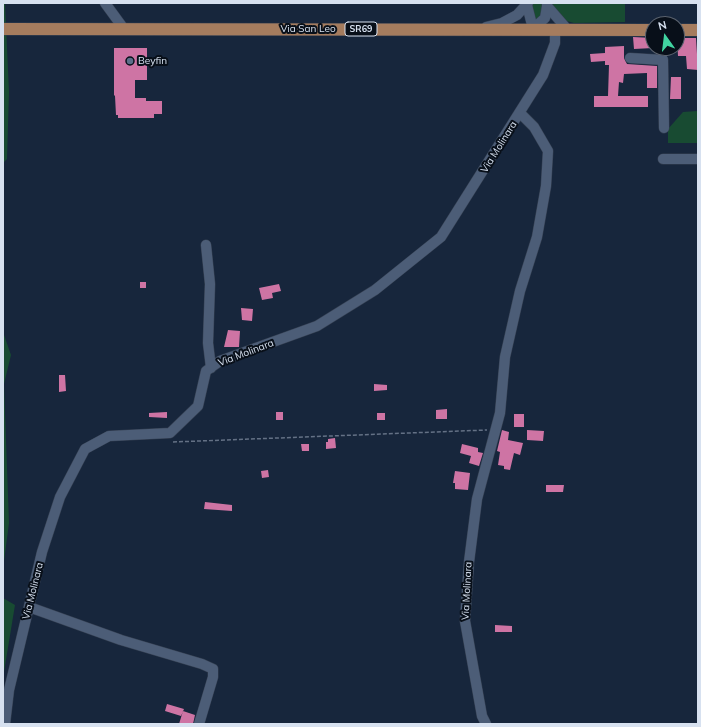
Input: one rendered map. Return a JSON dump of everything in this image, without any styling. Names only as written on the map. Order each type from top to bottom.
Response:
[{"type":"main road","name":"Via San Leo","points":[[7,29],[561,29],[614,34],[645,31]]},
{"type":"main road","points":[[685,30],[698,30]]},
{"type":"street","points":[[105,3],[124,29]]},
{"type":"street","points":[[480,29],[502,23],[517,15],[528,4]]},
{"type":"street","points":[[528,4],[533,29]]},
{"type":"street","points":[[533,29],[545,18],[547,4]]},
{"type":"street","points":[[547,4],[561,29]]},
{"type":"street","name":"Via Molinara","points":[[5,724],[9,690],[42,552],[60,497],[85,449],[109,436],[170,433],[198,406],[206,372],[220,360],[317,326],[375,290],[442,237],[543,75],[561,29]]},
{"type":"street","points":[[630,58],[663,60],[664,128]]},
{"type":"street","name":"Via Molinara","points":[[486,724],[482,716],[465,621],[469,562],[477,499],[500,413],[505,357],[520,291],[537,237],[546,186],[548,151],[534,127],[520,113]]},
{"type":"street","points":[[663,159],[698,159]]},
{"type":"street","points":[[206,245],[210,284],[208,343],[211,368]]},
{"type":"street","points":[[29,607],[121,640],[202,664],[213,669],[213,677],[199,724]]},
{"type":"path","points":[[170,442],[496,430]]},
{"type":"green space","points":[[3,3],[5,3],[9,92],[7,159],[3,163]]},
{"type":"green space","points":[[533,3],[543,3],[543,11],[536,22],[531,9]]},
{"type":"green space","points":[[551,3],[625,3],[625,22],[574,23],[563,20]]},
{"type":"green space","points":[[697,111],[697,143],[668,143],[668,129],[683,112]]},
{"type":"green space","points":[[3,332],[11,355],[4,384],[9,523],[3,569]]},
{"type":"green space","points":[[3,598],[15,605],[3,678]]},
{"type":"building","points":[[633,37],[645,38],[645,48],[634,49]]},
{"type":"building","points":[[685,38],[696,38],[698,70],[687,69]]},
{"type":"building","points":[[624,46],[624,58],[627,64],[657,66],[657,88],[647,88],[647,73],[624,74],[623,83],[619,82],[618,96],[648,96],[648,107],[594,107],[594,96],[608,96],[609,65],[605,65],[605,61],[591,62],[590,54],[605,53],[605,47]]},
{"type":"building","points":[[114,48],[147,48],[147,80],[135,80],[135,98],[146,98],[146,101],[162,101],[162,114],[154,114],[154,118],[118,118],[118,115],[116,115],[114,95]]},
{"type":"building","points":[[671,77],[681,77],[681,99],[670,99]]},
{"type":"building","points":[[140,282],[146,282],[146,288],[140,288]]},
{"type":"building","points":[[279,284],[281,291],[272,293],[273,298],[262,300],[259,288]]},
{"type":"building","points":[[241,308],[253,309],[252,321],[242,320]]},
{"type":"building","points":[[228,330],[240,331],[239,347],[224,347]]},
{"type":"building","points":[[59,375],[65,375],[66,391],[59,392]]},
{"type":"building","points":[[374,384],[387,385],[387,390],[374,391]]},
{"type":"building","points":[[447,409],[447,419],[436,419],[436,410]]},
{"type":"building","points":[[167,412],[167,418],[149,417],[149,413]]},
{"type":"building","points":[[276,412],[283,412],[283,420],[276,420]]},
{"type":"building","points":[[377,413],[385,413],[385,420],[377,420]]},
{"type":"building","points":[[514,414],[524,414],[524,427],[514,427]]},
{"type":"building","points":[[502,430],[509,432],[508,440],[523,443],[520,455],[514,453],[510,470],[504,469],[504,466],[498,465],[500,452],[497,451]]},
{"type":"building","points":[[527,430],[544,431],[543,441],[527,440]]},
{"type":"building","points":[[335,438],[336,448],[326,449],[326,442],[328,442],[328,439]]},
{"type":"building","points":[[301,444],[309,444],[309,451],[302,451]]},
{"type":"building","points":[[462,444],[478,448],[478,452],[483,453],[479,466],[469,463],[471,456],[460,453]]},
{"type":"building","points":[[268,470],[269,477],[262,478],[261,471]]},
{"type":"building","points":[[455,471],[470,473],[468,490],[455,489],[455,483],[453,483]]},
{"type":"building","points":[[546,485],[564,485],[563,492],[546,492]]},
{"type":"building","points":[[205,502],[232,505],[232,511],[204,509]]},
{"type":"building","points":[[495,625],[512,626],[512,632],[495,632]]},
{"type":"building","points":[[167,704],[184,709],[181,716],[165,711]]},
{"type":"building","points":[[183,711],[195,715],[193,724],[179,724]]},
{"type":"place","name":"Beyfin","points":[[130,61]]}]
